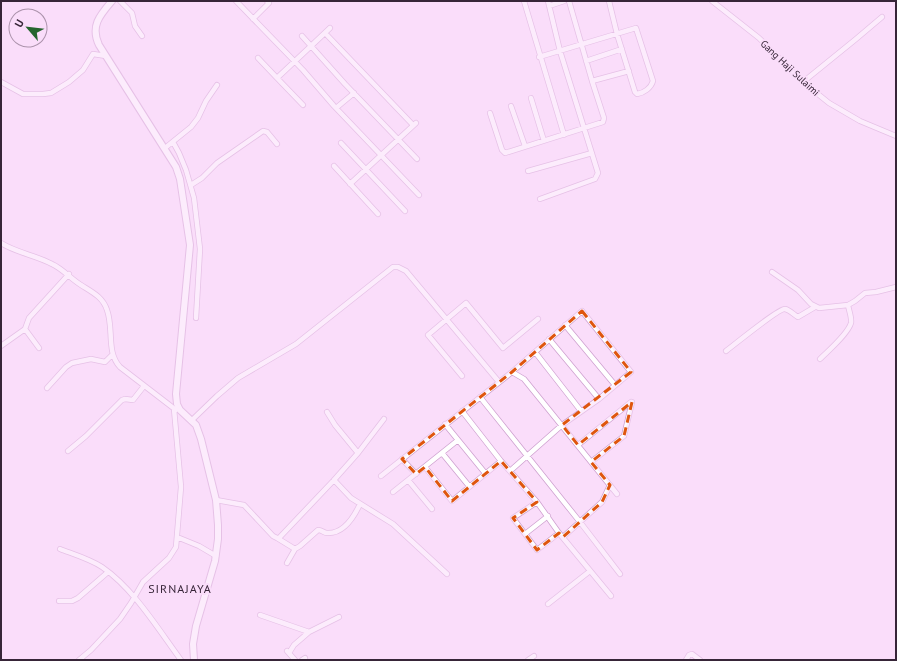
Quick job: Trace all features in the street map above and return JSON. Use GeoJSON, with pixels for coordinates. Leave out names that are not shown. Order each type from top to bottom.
{"type":"FeatureCollection","features":[{"type":"Feature","properties":{"kind":"street"},"geometry":{"type":"LineString","coordinates":[[112,1],[101,14],[96,26],[96,41],[169,145],[191,185],[190,245],[196,318]]}},
{"type":"Feature","properties":{"kind":"street"},"geometry":{"type":"LineString","coordinates":[[120,1],[132,13],[135,26],[142,36]]}},
{"type":"Feature","properties":{"kind":"street"},"geometry":{"type":"LineString","coordinates":[[236,1],[419,195]]}},
{"type":"Feature","properties":{"kind":"street"},"geometry":{"type":"LineString","coordinates":[[253,19],[269,3],[267,1]]}},
{"type":"Feature","properties":{"kind":"street"},"geometry":{"type":"LineString","coordinates":[[524,1],[564,135]]}},
{"type":"Feature","properties":{"kind":"street"},"geometry":{"type":"LineString","coordinates":[[540,199],[595,179],[598,175],[598,170],[560,51],[549,3],[564,1]]}},
{"type":"Feature","properties":{"kind":"street"},"geometry":{"type":"LineString","coordinates":[[490,113],[503,152],[602,123],[604,120],[569,1]]}},
{"type":"Feature","properties":{"kind":"street"},"geometry":{"type":"LineString","coordinates":[[540,57],[582,44],[617,34],[637,28],[653,83],[642,93],[635,93],[617,34],[609,1]]}},
{"type":"Feature","properties":{"kind":"street","name":"Gang Haji Sulaimi"},"geometry":{"type":"LineString","coordinates":[[712,1],[758,38],[802,82],[829,103],[860,121],[896,136]]}},
{"type":"Feature","properties":{"kind":"street"},"geometry":{"type":"LineString","coordinates":[[802,82],[856,40],[882,17]]}},
{"type":"Feature","properties":{"kind":"street"},"geometry":{"type":"LineString","coordinates":[[277,78],[330,28]]}},
{"type":"Feature","properties":{"kind":"street"},"geometry":{"type":"LineString","coordinates":[[325,33],[414,124],[350,184]]}},
{"type":"Feature","properties":{"kind":"street"},"geometry":{"type":"LineString","coordinates":[[302,36],[417,159]]}},
{"type":"Feature","properties":{"kind":"street"},"geometry":{"type":"LineString","coordinates":[[586,60],[622,49]]}},
{"type":"Feature","properties":{"kind":"street"},"geometry":{"type":"LineString","coordinates":[[1,82],[23,94],[51,93],[69,82],[83,70],[93,54],[106,56]]}},
{"type":"Feature","properties":{"kind":"street"},"geometry":{"type":"LineString","coordinates":[[258,58],[303,105]]}},
{"type":"Feature","properties":{"kind":"street"},"geometry":{"type":"LineString","coordinates":[[592,81],[629,71]]}},
{"type":"Feature","properties":{"kind":"street"},"geometry":{"type":"LineString","coordinates":[[169,145],[195,123],[206,101],[217,85]]}},
{"type":"Feature","properties":{"kind":"street"},"geometry":{"type":"LineString","coordinates":[[336,108],[354,93]]}},
{"type":"Feature","properties":{"kind":"street"},"geometry":{"type":"LineString","coordinates":[[531,98],[544,141]]}},
{"type":"Feature","properties":{"kind":"street"},"geometry":{"type":"LineString","coordinates":[[511,106],[525,146]]}},
{"type":"Feature","properties":{"kind":"street"},"geometry":{"type":"LineString","coordinates":[[191,185],[202,178],[217,163],[264,131],[267,132],[277,144]]}},
{"type":"Feature","properties":{"kind":"street"},"geometry":{"type":"LineString","coordinates":[[341,143],[405,212]]}},
{"type":"Feature","properties":{"kind":"street"},"geometry":{"type":"LineString","coordinates":[[169,145],[175,155],[200,245],[193,276],[176,388],[177,404],[181,412]]}},
{"type":"Feature","properties":{"kind":"street"},"geometry":{"type":"LineString","coordinates":[[528,171],[592,152]]}},
{"type":"Feature","properties":{"kind":"street"},"geometry":{"type":"LineString","coordinates":[[334,166],[378,214]]}},
{"type":"Feature","properties":{"kind":"street"},"geometry":{"type":"LineString","coordinates":[[1,244],[18,252],[50,263],[69,274],[79,284],[100,298],[106,307],[111,325],[112,355],[120,368],[174,409],[181,412],[196,425],[201,439],[216,500],[219,533],[216,556],[196,626],[193,644],[194,660]]}},
{"type":"Feature","properties":{"kind":"street"},"geometry":{"type":"LineString","coordinates":[[191,421],[238,378],[296,344],[393,267],[398,267],[406,271],[499,382]]}},
{"type":"Feature","properties":{"kind":"street"},"geometry":{"type":"LineString","coordinates":[[772,272],[798,290],[808,302],[815,307],[823,308],[848,305],[865,293],[896,287]]}},
{"type":"Feature","properties":{"kind":"street"},"geometry":{"type":"LineString","coordinates":[[1,346],[25,329],[30,318],[69,274]]}},
{"type":"Feature","properties":{"kind":"street"},"geometry":{"type":"LineString","coordinates":[[462,376],[428,335],[466,303],[503,348],[538,319]]}},
{"type":"Feature","properties":{"kind":"street"},"geometry":{"type":"LineString","coordinates":[[820,359],[850,326],[851,318],[848,305]]}},
{"type":"Feature","properties":{"kind":"street"},"geometry":{"type":"LineString","coordinates":[[726,351],[782,309],[786,309],[798,317],[815,307]]}},
{"type":"Feature","properties":{"kind":"street"},"geometry":{"type":"LineString","coordinates":[[381,476],[512,372],[582,312],[631,372],[599,399],[562,425],[510,471]]}},
{"type":"Feature","properties":{"kind":"street"},"geometry":{"type":"LineString","coordinates":[[565,325],[615,385]]}},
{"type":"Feature","properties":{"kind":"street"},"geometry":{"type":"LineString","coordinates":[[25,329],[40,348]]}},
{"type":"Feature","properties":{"kind":"street"},"geometry":{"type":"LineString","coordinates":[[549,339],[599,399]]}},
{"type":"Feature","properties":{"kind":"street"},"geometry":{"type":"LineString","coordinates":[[534,352],[581,411]]}},
{"type":"Feature","properties":{"kind":"street"},"geometry":{"type":"LineString","coordinates":[[47,388],[68,365],[91,359],[105,362],[112,355]]}},
{"type":"Feature","properties":{"kind":"street"},"geometry":{"type":"LineString","coordinates":[[512,372],[524,379],[617,494]]}},
{"type":"Feature","properties":{"kind":"street"},"geometry":{"type":"LineString","coordinates":[[68,451],[86,436],[122,400],[133,400],[144,386]]}},
{"type":"Feature","properties":{"kind":"street"},"geometry":{"type":"LineString","coordinates":[[480,397],[620,574]]}},
{"type":"Feature","properties":{"kind":"street"},"geometry":{"type":"LineString","coordinates":[[578,445],[632,402],[624,436],[591,462]]}},
{"type":"Feature","properties":{"kind":"street"},"geometry":{"type":"LineString","coordinates":[[80,660],[120,619],[143,582],[165,562],[172,554],[177,544],[181,487],[174,409]]}},
{"type":"Feature","properties":{"kind":"street"},"geometry":{"type":"LineString","coordinates":[[462,411],[611,596]]}},
{"type":"Feature","properties":{"kind":"street"},"geometry":{"type":"LineString","coordinates":[[327,412],[339,430],[358,453]]}},
{"type":"Feature","properties":{"kind":"street"},"geometry":{"type":"LineString","coordinates":[[277,538],[281,537],[334,480],[358,453],[384,419]]}},
{"type":"Feature","properties":{"kind":"street"},"geometry":{"type":"LineString","coordinates":[[445,424],[485,473]]}},
{"type":"Feature","properties":{"kind":"street"},"geometry":{"type":"LineString","coordinates":[[393,492],[458,440]]}},
{"type":"Feature","properties":{"kind":"street"},"geometry":{"type":"LineString","coordinates":[[442,453],[469,486]]}},
{"type":"Feature","properties":{"kind":"street"},"geometry":{"type":"LineString","coordinates":[[402,459],[416,474]]}},
{"type":"Feature","properties":{"kind":"street"},"geometry":{"type":"LineString","coordinates":[[425,467],[452,501],[501,461]]}},
{"type":"Feature","properties":{"kind":"street"},"geometry":{"type":"LineString","coordinates":[[334,480],[345,493],[393,524],[447,574]]}},
{"type":"Feature","properties":{"kind":"street"},"geometry":{"type":"LineString","coordinates":[[408,480],[432,509]]}},
{"type":"Feature","properties":{"kind":"street"},"geometry":{"type":"LineString","coordinates":[[563,537],[602,502],[610,485]]}},
{"type":"Feature","properties":{"kind":"street"},"geometry":{"type":"LineString","coordinates":[[216,500],[244,505],[273,536],[295,549]]}},
{"type":"Feature","properties":{"kind":"street"},"geometry":{"type":"LineString","coordinates":[[536,502],[513,518],[537,550],[559,533]]}},
{"type":"Feature","properties":{"kind":"street"},"geometry":{"type":"LineString","coordinates":[[287,563],[295,549],[318,530],[331,533],[342,528],[353,517],[360,504]]}},
{"type":"Feature","properties":{"kind":"street"},"geometry":{"type":"LineString","coordinates":[[525,534],[548,516]]}},
{"type":"Feature","properties":{"kind":"street"},"geometry":{"type":"LineString","coordinates":[[177,537],[199,546],[216,556]]}},
{"type":"Feature","properties":{"kind":"street"},"geometry":{"type":"LineString","coordinates":[[60,549],[96,563],[108,572],[134,597],[181,660]]}},
{"type":"Feature","properties":{"kind":"street"},"geometry":{"type":"LineString","coordinates":[[548,604],[590,571]]}},
{"type":"Feature","properties":{"kind":"street"},"geometry":{"type":"LineString","coordinates":[[59,601],[72,601],[78,598],[108,572]]}},
{"type":"Feature","properties":{"kind":"street"},"geometry":{"type":"LineString","coordinates":[[260,616],[309,632]]}},
{"type":"Feature","properties":{"kind":"street"},"geometry":{"type":"LineString","coordinates":[[295,660],[288,652],[294,645],[309,632],[339,617]]}},
{"type":"Feature","properties":{"kind":"street"},"geometry":{"type":"LineString","coordinates":[[686,660],[689,655],[692,654],[700,660]]}},
{"type":"Feature","properties":{"kind":"street"},"geometry":{"type":"LineString","coordinates":[[528,660],[534,656]]}},
{"type":"Feature","properties":{"kind":"highlighted area"},"geometry":{"type":"Polygon","coordinates":[[[582,311],[631,372],[562,425],[578,445],[632,402],[624,436],[591,462],[610,485],[602,502],[563,537],[559,533],[537,550],[513,518],[537,502],[501,461],[452,501],[425,467],[416,474],[402,459],[512,372],[582,311]]]}},
{"type":"Feature","properties":{"kind":"district","name":"SIRNAJAYA"},"geometry":{"type":"Point","coordinates":[180,588]}}]}
